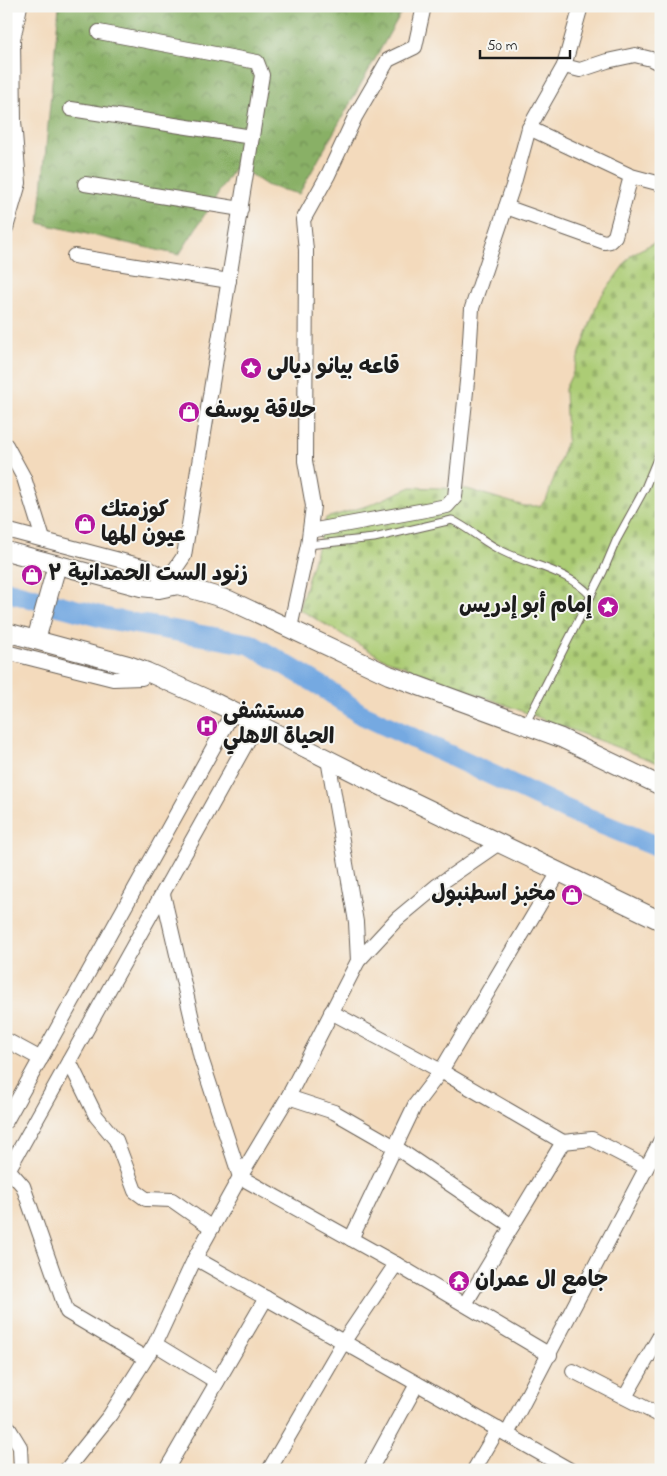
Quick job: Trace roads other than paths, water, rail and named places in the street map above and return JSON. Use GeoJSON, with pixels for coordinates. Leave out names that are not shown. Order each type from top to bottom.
{"type":"FeatureCollection","features":[{"type":"Feature","properties":{"kind":"street"},"geometry":{"type":"LineString","coordinates":[[7,223],[19,183],[12,154],[9,39],[20,6]]}},
{"type":"Feature","properties":{"kind":"street"},"geometry":{"type":"LineString","coordinates":[[290,628],[308,545],[313,506],[305,462],[306,250],[303,220],[328,175],[355,117],[388,60],[416,47],[424,6]]}},
{"type":"Feature","properties":{"kind":"street"},"geometry":{"type":"LineString","coordinates":[[310,530],[447,506],[455,497],[468,372],[472,308],[506,207],[529,128],[564,66],[581,6]]}},
{"type":"Feature","properties":{"kind":"street"},"geometry":{"type":"LineString","coordinates":[[6,551],[141,587],[159,589],[174,582],[184,556],[262,75],[257,62],[99,32]]}},
{"type":"Feature","properties":{"kind":"street"},"geometry":{"type":"LineString","coordinates":[[564,66],[580,70],[607,61],[635,55],[661,64]]}},
{"type":"Feature","properties":{"kind":"street"},"geometry":{"type":"LineString","coordinates":[[71,109],[252,137]]}},
{"type":"Feature","properties":{"kind":"street"},"geometry":{"type":"LineString","coordinates":[[529,128],[631,176],[661,184]]}},
{"type":"Feature","properties":{"kind":"street"},"geometry":{"type":"LineString","coordinates":[[506,207],[604,242],[610,241],[616,236],[631,176]]}},
{"type":"Feature","properties":{"kind":"street"},"geometry":{"type":"LineString","coordinates":[[85,184],[241,209]]}},
{"type":"Feature","properties":{"kind":"street"},"geometry":{"type":"LineString","coordinates":[[74,256],[229,281]]}},
{"type":"Feature","properties":{"kind":"street"},"geometry":{"type":"LineString","coordinates":[[6,445],[24,478],[43,539]]}},
{"type":"Feature","properties":{"kind":"street"},"geometry":{"type":"LineString","coordinates":[[6,530],[146,566],[174,582],[229,600],[389,675],[560,738],[661,786]]}},
{"type":"Feature","properties":{"kind":"street"},"geometry":{"type":"LineString","coordinates":[[36,640],[57,565]]}},
{"type":"Feature","properties":{"kind":"street"},"geometry":{"type":"LineString","coordinates":[[6,632],[148,672],[661,921]]}},
{"type":"Feature","properties":{"kind":"street"},"geometry":{"type":"LineString","coordinates":[[6,652],[113,679],[142,678],[148,672]]}},
{"type":"Feature","properties":{"kind":"street"},"geometry":{"type":"LineString","coordinates":[[6,1120],[233,712]]}},
{"type":"Feature","properties":{"kind":"street"},"geometry":{"type":"LineString","coordinates":[[146,1358],[67,1312],[23,1186],[7,1172],[257,724]]}},
{"type":"Feature","properties":{"kind":"street"},"geometry":{"type":"LineString","coordinates":[[328,759],[356,922],[358,961]]}},
{"type":"Feature","properties":{"kind":"street"},"geometry":{"type":"LineString","coordinates":[[66,1470],[110,1415],[155,1344],[195,1258],[240,1177],[288,1097],[358,961],[397,919],[438,885],[499,843]]}},
{"type":"Feature","properties":{"kind":"street"},"geometry":{"type":"LineString","coordinates":[[351,1239],[415,1104],[441,1071],[559,872]]}},
{"type":"Feature","properties":{"kind":"street"},"geometry":{"type":"LineString","coordinates":[[163,894],[201,1058],[240,1177],[396,1264],[550,1355]]}},
{"type":"Feature","properties":{"kind":"street"},"geometry":{"type":"LineString","coordinates":[[332,1012],[441,1071],[563,1142],[592,1139],[646,1167]]}},
{"type":"Feature","properties":{"kind":"street"},"geometry":{"type":"LineString","coordinates":[[6,1040],[41,1059]]}},
{"type":"Feature","properties":{"kind":"street"},"geometry":{"type":"LineString","coordinates":[[69,1061],[96,1116],[116,1140],[135,1192],[146,1199],[172,1200],[212,1228]]}},
{"type":"Feature","properties":{"kind":"street"},"geometry":{"type":"LineString","coordinates":[[288,1097],[334,1112],[395,1146],[512,1226]]}},
{"type":"Feature","properties":{"kind":"street"},"geometry":{"type":"LineString","coordinates":[[474,1470],[503,1432],[550,1355],[661,1140]]}},
{"type":"Feature","properties":{"kind":"street"},"geometry":{"type":"LineString","coordinates":[[465,1304],[563,1142]]}},
{"type":"Feature","properties":{"kind":"street"},"geometry":{"type":"LineString","coordinates":[[195,1258],[570,1470]]}},
{"type":"Feature","properties":{"kind":"street"},"geometry":{"type":"LineString","coordinates":[[269,1470],[344,1341],[396,1264]]}},
{"type":"Feature","properties":{"kind":"street"},"geometry":{"type":"LineString","coordinates":[[166,1470],[266,1298]]}},
{"type":"Feature","properties":{"kind":"street"},"geometry":{"type":"LineString","coordinates":[[625,1397],[661,1334]]}},
{"type":"Feature","properties":{"kind":"street"},"geometry":{"type":"LineString","coordinates":[[155,1344],[217,1382]]}},
{"type":"Feature","properties":{"kind":"street"},"geometry":{"type":"LineString","coordinates":[[573,1371],[661,1416]]}},
{"type":"Feature","properties":{"kind":"street"},"geometry":{"type":"LineString","coordinates":[[370,1470],[418,1384]]}},
{"type":"Feature","properties":{"kind":"street"},"geometry":{"type":"LineString","coordinates":[[6,1424],[20,1447],[21,1470]]}},
{"type":"Feature","properties":{"kind":"lane"},"geometry":{"type":"LineString","coordinates":[[525,725],[591,596],[616,541],[645,488],[661,449]]}},
{"type":"Feature","properties":{"kind":"lane"},"geometry":{"type":"LineString","coordinates":[[308,545],[374,538],[452,520],[501,551],[543,566],[580,584],[591,596]]}},
{"type":"Feature","properties":{"kind":"waterway"},"geometry":{"type":"LineString","coordinates":[[6,591],[109,619],[250,644],[323,687],[359,713],[567,810],[661,848]]}},
{"type":"Feature","properties":{"kind":"place","name":"قاعه بيانو ديالى"},"geometry":{"type":"Point","coordinates":[251,368]}},
{"type":"Feature","properties":{"kind":"place","name":"حلاقة يوسف"},"geometry":{"type":"Point","coordinates":[189,412]}},
{"type":"Feature","properties":{"kind":"place","name":"كوزمتك عيون المها"},"geometry":{"type":"Point","coordinates":[85,524]}},
{"type":"Feature","properties":{"kind":"place","name":"زنود الست الحمدانية ٣"},"geometry":{"type":"Point","coordinates":[32,575]}},
{"type":"Feature","properties":{"kind":"place","name":"إمام أبو إدريس"},"geometry":{"type":"Point","coordinates":[608,607]}},
{"type":"Feature","properties":{"kind":"place","name":"مستشفى الحياة الاهلي"},"geometry":{"type":"Point","coordinates":[207,726]}},
{"type":"Feature","properties":{"kind":"place","name":"مخبز اسطنبول"},"geometry":{"type":"Point","coordinates":[572,895]}},
{"type":"Feature","properties":{"kind":"place","name":"جامع ال عمران"},"geometry":{"type":"Point","coordinates":[459,1281]}}]}
